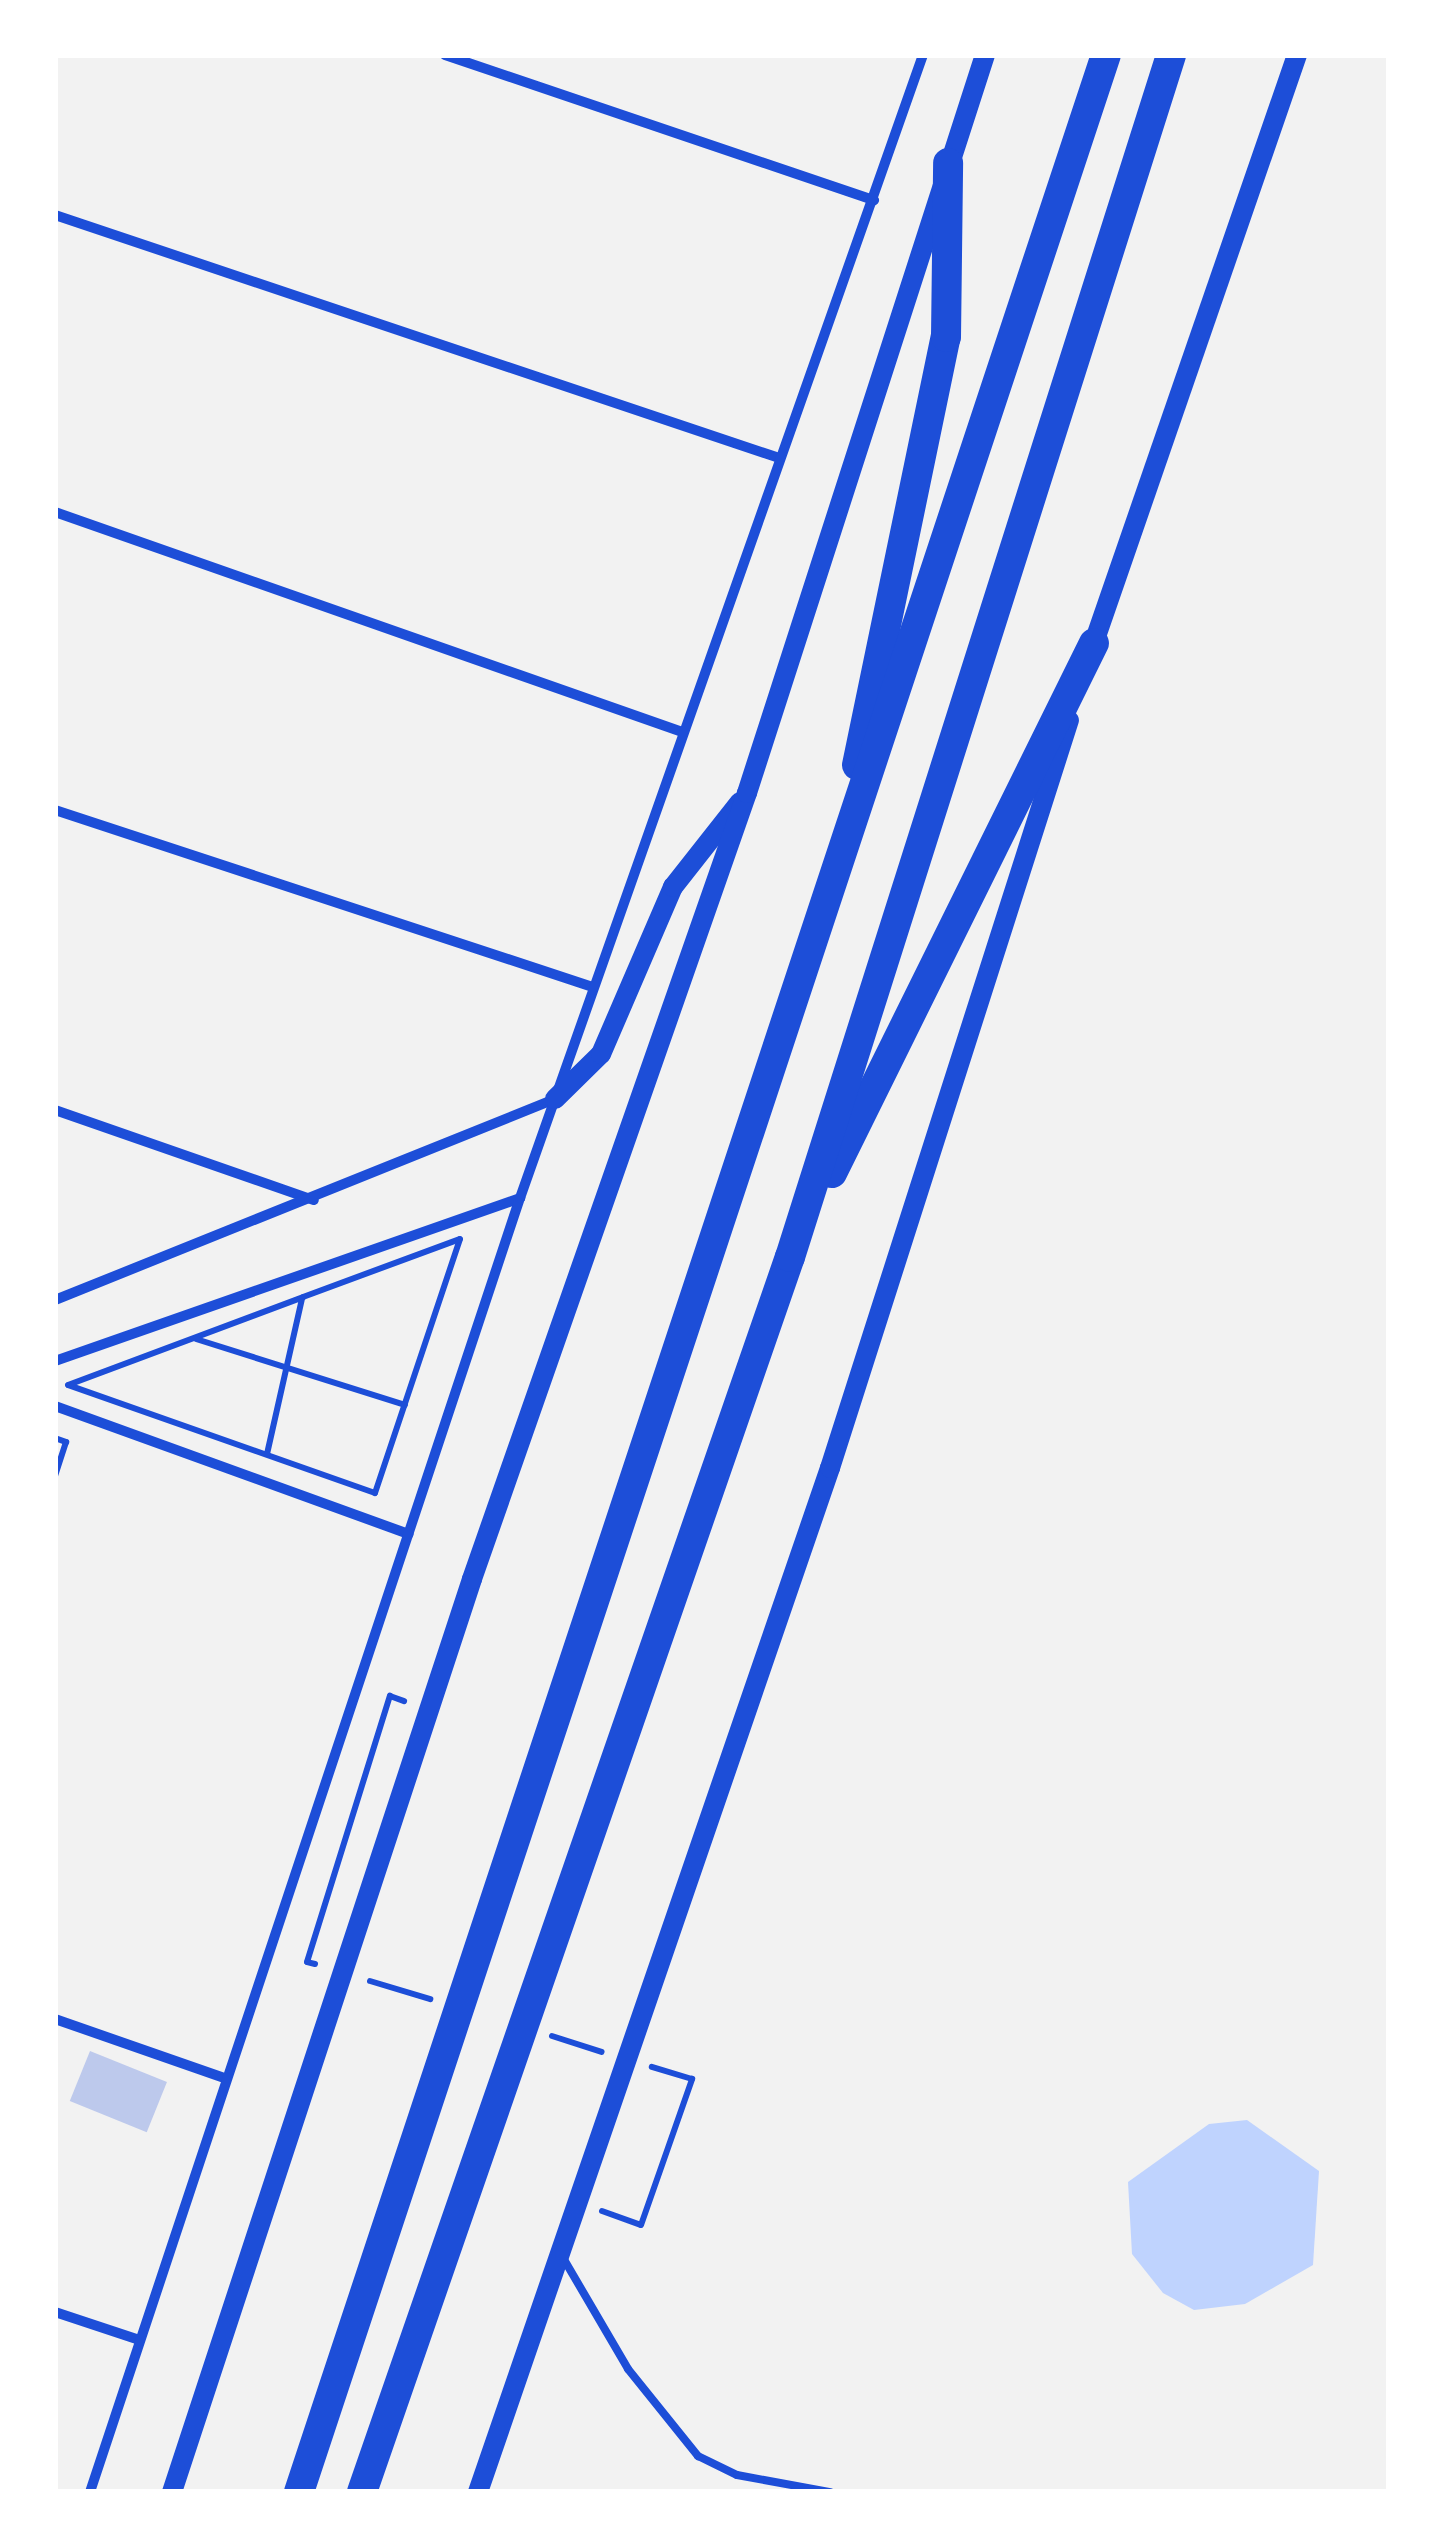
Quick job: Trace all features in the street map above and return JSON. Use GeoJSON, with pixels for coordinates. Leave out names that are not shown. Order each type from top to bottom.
{"type":"FeatureCollection","features":[{"type":"Feature","properties":{"kind":"highway"},"geometry":{"type":"LineString","coordinates":[[299,2492],[824,922],[1106,55]]}},
{"type":"Feature","properties":{"kind":"highway"},"geometry":{"type":"LineString","coordinates":[[362,2492],[790,1256],[1094,284],[1171,55]]}},
{"type":"Feature","properties":{"kind":"highway"},"geometry":{"type":"LineString","coordinates":[[824,922],[946,338],[948,163]]}},
{"type":"Feature","properties":{"kind":"highway"},"geometry":{"type":"LineString","coordinates":[[790,1256],[1094,642]]}},
{"type":"Feature","properties":{"kind":"main road"},"geometry":{"type":"LineString","coordinates":[[172,2492],[429,1711],[748,794],[985,55]]}},
{"type":"Feature","properties":{"kind":"main road"},"geometry":{"type":"LineString","coordinates":[[478,2492],[830,1468],[1094,642],[1297,55]]}},
{"type":"Feature","properties":{"kind":"main road"},"geometry":{"type":"LineString","coordinates":[[555,1099],[601,1054],[673,887],[748,794]]}},
{"type":"Feature","properties":{"kind":"street"},"geometry":{"type":"LineString","coordinates":[[446,55],[874,200]]}},
{"type":"Feature","properties":{"kind":"street"},"geometry":{"type":"LineString","coordinates":[[90,2492],[222,2077],[520,1198],[923,55]]}},
{"type":"Feature","properties":{"kind":"street"},"geometry":{"type":"LineString","coordinates":[[55,215],[779,458]]}},
{"type":"Feature","properties":{"kind":"street"},"geometry":{"type":"LineString","coordinates":[[55,512],[682,732]]}},
{"type":"Feature","properties":{"kind":"street"},"geometry":{"type":"LineString","coordinates":[[55,810],[593,987]]}},
{"type":"Feature","properties":{"kind":"street"},"geometry":{"type":"LineString","coordinates":[[55,1300],[314,1200],[555,1099]]}},
{"type":"Feature","properties":{"kind":"street"},"geometry":{"type":"LineString","coordinates":[[55,1110],[314,1200]]}},
{"type":"Feature","properties":{"kind":"street"},"geometry":{"type":"LineString","coordinates":[[55,1361],[520,1198]]}},
{"type":"Feature","properties":{"kind":"street"},"geometry":{"type":"LineString","coordinates":[[55,1406],[408,1534]]}},
{"type":"Feature","properties":{"kind":"street"},"geometry":{"type":"LineString","coordinates":[[55,2019],[222,2077]]}},
{"type":"Feature","properties":{"kind":"street"},"geometry":{"type":"LineString","coordinates":[[55,2312],[139,2340]]}},
{"type":"Feature","properties":{"kind":"lane"},"geometry":{"type":"LineString","coordinates":[[560,2253],[628,2369],[698,2456],[738,2475],[830,2492]]}},
{"type":"Feature","properties":{"kind":"path"},"geometry":{"type":"LineString","coordinates":[[460,1239],[375,1492],[68,1385],[194,1338],[302,1298],[460,1239]]}},
{"type":"Feature","properties":{"kind":"path"},"geometry":{"type":"LineString","coordinates":[[266,1454],[302,1298]]}},
{"type":"Feature","properties":{"kind":"path"},"geometry":{"type":"LineString","coordinates":[[194,1338],[405,1405]]}},
{"type":"Feature","properties":{"kind":"path"},"geometry":{"type":"LineString","coordinates":[[55,1438],[66,1442],[55,1476]]}},
{"type":"Feature","properties":{"kind":"path"},"geometry":{"type":"LineString","coordinates":[[307,1962],[390,1696],[429,1711]]}},
{"type":"Feature","properties":{"kind":"path"},"geometry":{"type":"LineString","coordinates":[[578,2202],[641,2225],[692,2079]]}},
{"type":"Feature","properties":{"kind":"water"},"geometry":{"type":"Polygon","coordinates":[[[1247,2120],[1319,2171],[1313,2265],[1245,2304],[1194,2310],[1163,2293],[1132,2254],[1128,2182],[1209,2124],[1247,2120]]]}},
{"type":"Feature","properties":{"kind":"building"},"geometry":{"type":"Polygon","coordinates":[[[90,2051],[167,2082],[147,2132],[70,2101],[90,2051]]]}}]}
